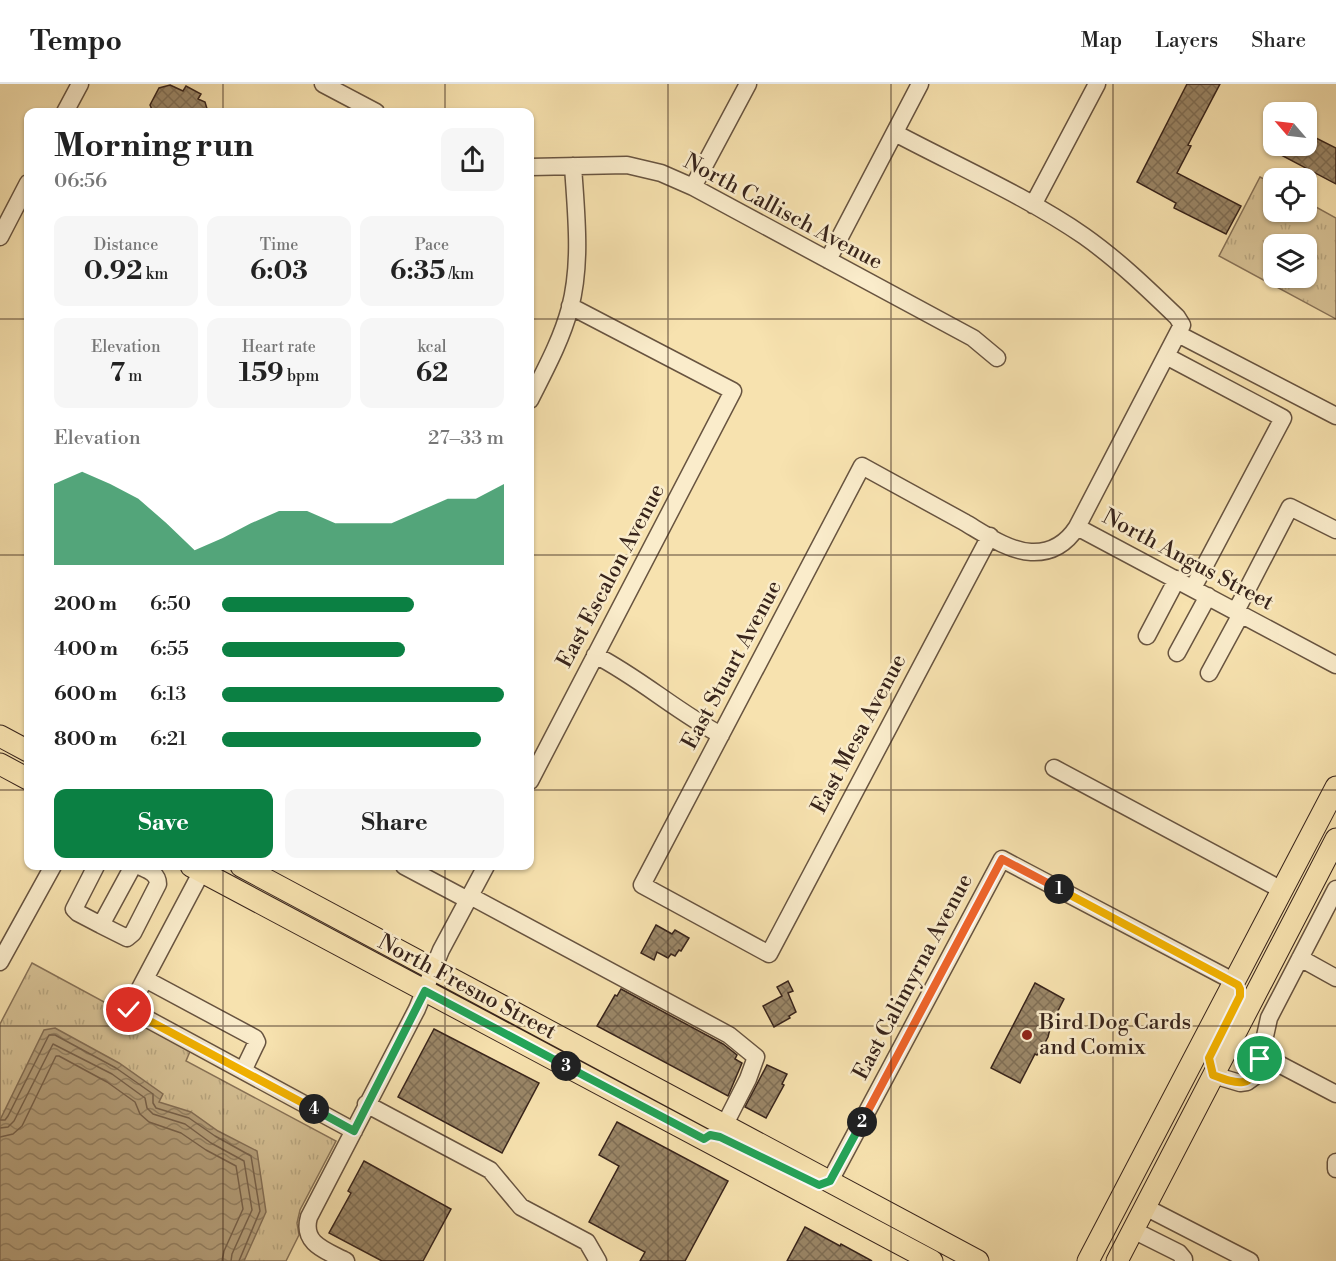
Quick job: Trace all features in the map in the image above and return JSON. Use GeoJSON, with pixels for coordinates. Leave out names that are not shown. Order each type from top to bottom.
{"type":"FeatureCollection","features":[{"type":"Feature","properties":{"kind":"main road"},"geometry":{"type":"LineString","coordinates":[[0,736],[24,749]]}},
{"type":"Feature","properties":{"kind":"main road"},"geometry":{"type":"LineString","coordinates":[[0,755],[16,757],[24,762]]}},
{"type":"Feature","properties":{"kind":"main road"},"geometry":{"type":"LineString","coordinates":[[0,764],[24,777]]}},
{"type":"Feature","properties":{"kind":"main road"},"geometry":{"type":"LineString","coordinates":[[1088,1261],[1336,787]]}},
{"type":"Feature","properties":{"kind":"main road"},"geometry":{"type":"LineString","coordinates":[[1117,1261],[1336,840]]}},
{"type":"Feature","properties":{"kind":"main road","name":"North Fresno Street"},"geometry":{"type":"LineString","coordinates":[[200,870],[932,1261]]}},
{"type":"Feature","properties":{"kind":"main road","name":"North Fresno Street"},"geometry":{"type":"LineString","coordinates":[[248,870],[978,1261]]}},
{"type":"Feature","properties":{"kind":"main road"},"geometry":{"type":"LineString","coordinates":[[1213,1075],[1209,1058],[1240,996],[1240,989],[1234,982]]}},
{"type":"Feature","properties":{"kind":"main road"},"geometry":{"type":"LineString","coordinates":[[704,1139],[710,1135],[720,1137],[819,1185],[830,1181]]}},
{"type":"Feature","properties":{"kind":"street"},"geometry":{"type":"LineString","coordinates":[[67,108],[80,84]]}},
{"type":"Feature","properties":{"kind":"street"},"geometry":{"type":"LineString","coordinates":[[323,84],[368,108]]}},
{"type":"Feature","properties":{"kind":"street"},"geometry":{"type":"LineString","coordinates":[[693,187],[748,84]]}},
{"type":"Feature","properties":{"kind":"street"},"geometry":{"type":"LineString","coordinates":[[828,260],[920,84]]}},
{"type":"Feature","properties":{"kind":"street"},"geometry":{"type":"LineString","coordinates":[[1034,205],[1097,84]]}},
{"type":"Feature","properties":{"kind":"street"},"geometry":{"type":"LineString","coordinates":[[895,133],[1034,205],[1084,236],[1123,266],[1177,317],[1180,329],[1077,527]]}},
{"type":"Feature","properties":{"kind":"street","name":"North Callisch Avenue"},"geometry":{"type":"LineString","coordinates":[[534,167],[627,165],[661,173],[693,187],[973,338],[997,358]]}},
{"type":"Feature","properties":{"kind":"street"},"geometry":{"type":"LineString","coordinates":[[534,392],[554,354],[570,306],[576,266],[577,235],[573,166]]}},
{"type":"Feature","properties":{"kind":"street"},"geometry":{"type":"LineString","coordinates":[[0,237],[24,191]]}},
{"type":"Feature","properties":{"kind":"street","name":"East Escalon Avenue"},"geometry":{"type":"LineString","coordinates":[[534,773],[733,391],[570,306]]}},
{"type":"Feature","properties":{"kind":"street"},"geometry":{"type":"LineString","coordinates":[[1180,329],[1336,416]]}},
{"type":"Feature","properties":{"kind":"street"},"geometry":{"type":"LineString","coordinates":[[1166,356],[1283,418],[1201,592],[1177,653]]}},
{"type":"Feature","properties":{"kind":"street","name":"North Angus Street"},"geometry":{"type":"LineString","coordinates":[[862,466],[1022,551],[1033,552],[1056,548],[1066,542],[1077,527],[1336,665]]}},
{"type":"Feature","properties":{"kind":"street","name":"East Stuart Avenue"},"geometry":{"type":"LineString","coordinates":[[642,885],[862,466]]}},
{"type":"Feature","properties":{"kind":"street"},"geometry":{"type":"LineString","coordinates":[[1209,673],[1290,507],[1336,530]]}},
{"type":"Feature","properties":{"kind":"street","name":"East Mesa Avenue"},"geometry":{"type":"LineString","coordinates":[[642,885],[769,954],[990,536]]}},
{"type":"Feature","properties":{"kind":"street"},"geometry":{"type":"LineString","coordinates":[[1147,636],[1177,579]]}},
{"type":"Feature","properties":{"kind":"street"},"geometry":{"type":"LineString","coordinates":[[595,655],[639,680],[680,711],[721,735]]}},
{"type":"Feature","properties":{"kind":"street"},"geometry":{"type":"LineString","coordinates":[[1054,768],[1282,890]]}},
{"type":"Feature","properties":{"kind":"street","name":"East Calimyrna Avenue"},"geometry":{"type":"LineString","coordinates":[[830,1181],[1002,859],[1234,982]]}},
{"type":"Feature","properties":{"kind":"street"},"geometry":{"type":"LineString","coordinates":[[0,962],[51,870]]}},
{"type":"Feature","properties":{"kind":"street"},"geometry":{"type":"LineString","coordinates":[[94,870],[74,909],[78,914],[124,937],[130,936],[158,884],[156,877],[145,870]]}},
{"type":"Feature","properties":{"kind":"street"},"geometry":{"type":"LineString","coordinates":[[101,925],[131,870]]}},
{"type":"Feature","properties":{"kind":"street"},"geometry":{"type":"LineString","coordinates":[[195,870],[129,1010],[354,1131]]}},
{"type":"Feature","properties":{"kind":"street"},"geometry":{"type":"LineString","coordinates":[[412,870],[729,1035],[756,1057],[748,1079],[725,1124]]}},
{"type":"Feature","properties":{"kind":"street"},"geometry":{"type":"LineString","coordinates":[[346,1261],[318,1246],[308,1234],[306,1226],[309,1217],[425,991],[484,870]]}},
{"type":"Feature","properties":{"kind":"street"},"geometry":{"type":"LineString","coordinates":[[1213,1075],[1232,1082],[1247,1082],[1254,1077],[1269,1018],[1336,889]]}},
{"type":"Feature","properties":{"kind":"street"},"geometry":{"type":"LineString","coordinates":[[1300,958],[1336,978]]}},
{"type":"Feature","properties":{"kind":"street"},"geometry":{"type":"LineString","coordinates":[[145,979],[255,1038],[257,1041],[243,1071]]}},
{"type":"Feature","properties":{"kind":"street"},"geometry":{"type":"LineString","coordinates":[[1260,1059],[1275,1062],[1336,1094]]}},
{"type":"Feature","properties":{"kind":"street"},"geometry":{"type":"LineString","coordinates":[[366,1104],[490,1170],[521,1207],[588,1242],[598,1261]]}},
{"type":"Feature","properties":{"kind":"street"},"geometry":{"type":"LineString","coordinates":[[1336,1162],[1336,1169]]}},
{"type":"Feature","properties":{"kind":"street"},"geometry":{"type":"LineString","coordinates":[[1145,1207],[1250,1261]]}},
{"type":"Feature","properties":{"kind":"street"},"geometry":{"type":"LineString","coordinates":[[1133,1230],[1179,1253],[1184,1261]]}},
{"type":"Feature","properties":{"kind":"green space"},"geometry":{"type":"Polygon","coordinates":[[[1260,177],[1263,179],[1263,222],[1317,222],[1317,208],[1336,218],[1336,319],[1278,288],[1317,288],[1317,234],[1263,234],[1263,280],[1219,256],[1260,177]]]}},
{"type":"Feature","properties":{"kind":"green space"},"geometry":{"type":"Polygon","coordinates":[[[32,963],[191,1049],[186,1061],[336,1141],[300,1210],[297,1223],[299,1235],[286,1261],[0,1261],[0,1024],[32,963]]]}},
{"type":"Feature","properties":{"kind":"water"},"geometry":{"type":"Polygon","coordinates":[[[55,1028],[119,1063],[163,1094],[159,1102],[191,1112],[218,1131],[257,1151],[266,1212],[244,1261],[0,1261],[0,1120],[44,1030],[55,1028]]]}},
{"type":"Feature","properties":{"kind":"building"},"geometry":{"type":"Polygon","coordinates":[[[1187,84],[1220,84],[1188,145],[1191,146],[1177,173],[1241,206],[1226,234],[1174,208],[1176,203],[1137,182],[1187,84]]]}},
{"type":"Feature","properties":{"kind":"building"},"geometry":{"type":"Polygon","coordinates":[[[170,85],[183,91],[186,86],[201,94],[198,99],[205,102],[207,108],[151,108],[150,105],[159,88],[170,85]]]}},
{"type":"Feature","properties":{"kind":"building"},"geometry":{"type":"Polygon","coordinates":[[[1317,138],[1336,148],[1336,184],[1317,174],[1317,168],[1306,168],[1283,156],[1317,156],[1317,138]]]}},
{"type":"Feature","properties":{"kind":"building"},"geometry":{"type":"Polygon","coordinates":[[[656,925],[672,934],[675,930],[689,938],[675,956],[671,954],[668,958],[657,952],[654,960],[641,953],[656,925]]]}},
{"type":"Feature","properties":{"kind":"building"},"geometry":{"type":"Polygon","coordinates":[[[788,981],[793,991],[788,993],[796,1012],[774,1027],[763,1006],[782,996],[777,987],[788,981]]]}},
{"type":"Feature","properties":{"kind":"building"},"geometry":{"type":"Polygon","coordinates":[[[1035,983],[1064,999],[1049,1028],[1048,1037],[1037,1055],[1035,1054],[1020,1083],[991,1068],[1035,983]]]}},
{"type":"Feature","properties":{"kind":"building"},"geometry":{"type":"Polygon","coordinates":[[[621,989],[723,1044],[737,1055],[735,1059],[742,1063],[728,1096],[597,1026],[621,989]]]}},
{"type":"Feature","properties":{"kind":"building"},"geometry":{"type":"Polygon","coordinates":[[[434,1029],[539,1083],[502,1153],[398,1097],[434,1029]]]}},
{"type":"Feature","properties":{"kind":"building"},"geometry":{"type":"Polygon","coordinates":[[[767,1065],[787,1074],[782,1084],[784,1085],[766,1118],[745,1107],[767,1065]]]}},
{"type":"Feature","properties":{"kind":"building"},"geometry":{"type":"Polygon","coordinates":[[[617,1122],[728,1181],[685,1261],[640,1261],[645,1252],[589,1222],[619,1166],[599,1155],[617,1122]]]}},
{"type":"Feature","properties":{"kind":"building"},"geometry":{"type":"Polygon","coordinates":[[[364,1161],[451,1209],[423,1261],[382,1261],[329,1233],[351,1193],[348,1191],[364,1161]]]}},
{"type":"Feature","properties":{"kind":"building"},"geometry":{"type":"Polygon","coordinates":[[[805,1227],[840,1246],[841,1244],[872,1261],[787,1261],[805,1227]]]}},
{"type":"Feature","properties":{"kind":"place","name":"Bird Dog Cards and Comix"},"geometry":{"type":"Point","coordinates":[1027,1035]}},
{"type":"Feature","properties":{"kind":"route"},"geometry":{"type":"LineString","coordinates":[[129,1010],[354,1131],[425,991],[704,1139],[715,1135],[810,1182],[821,1185],[830,1181],[1002,859],[1238,985],[1240,996],[1209,1058],[1213,1075],[1232,1082],[1247,1082],[1254,1077],[1260,1059]]}}]}
